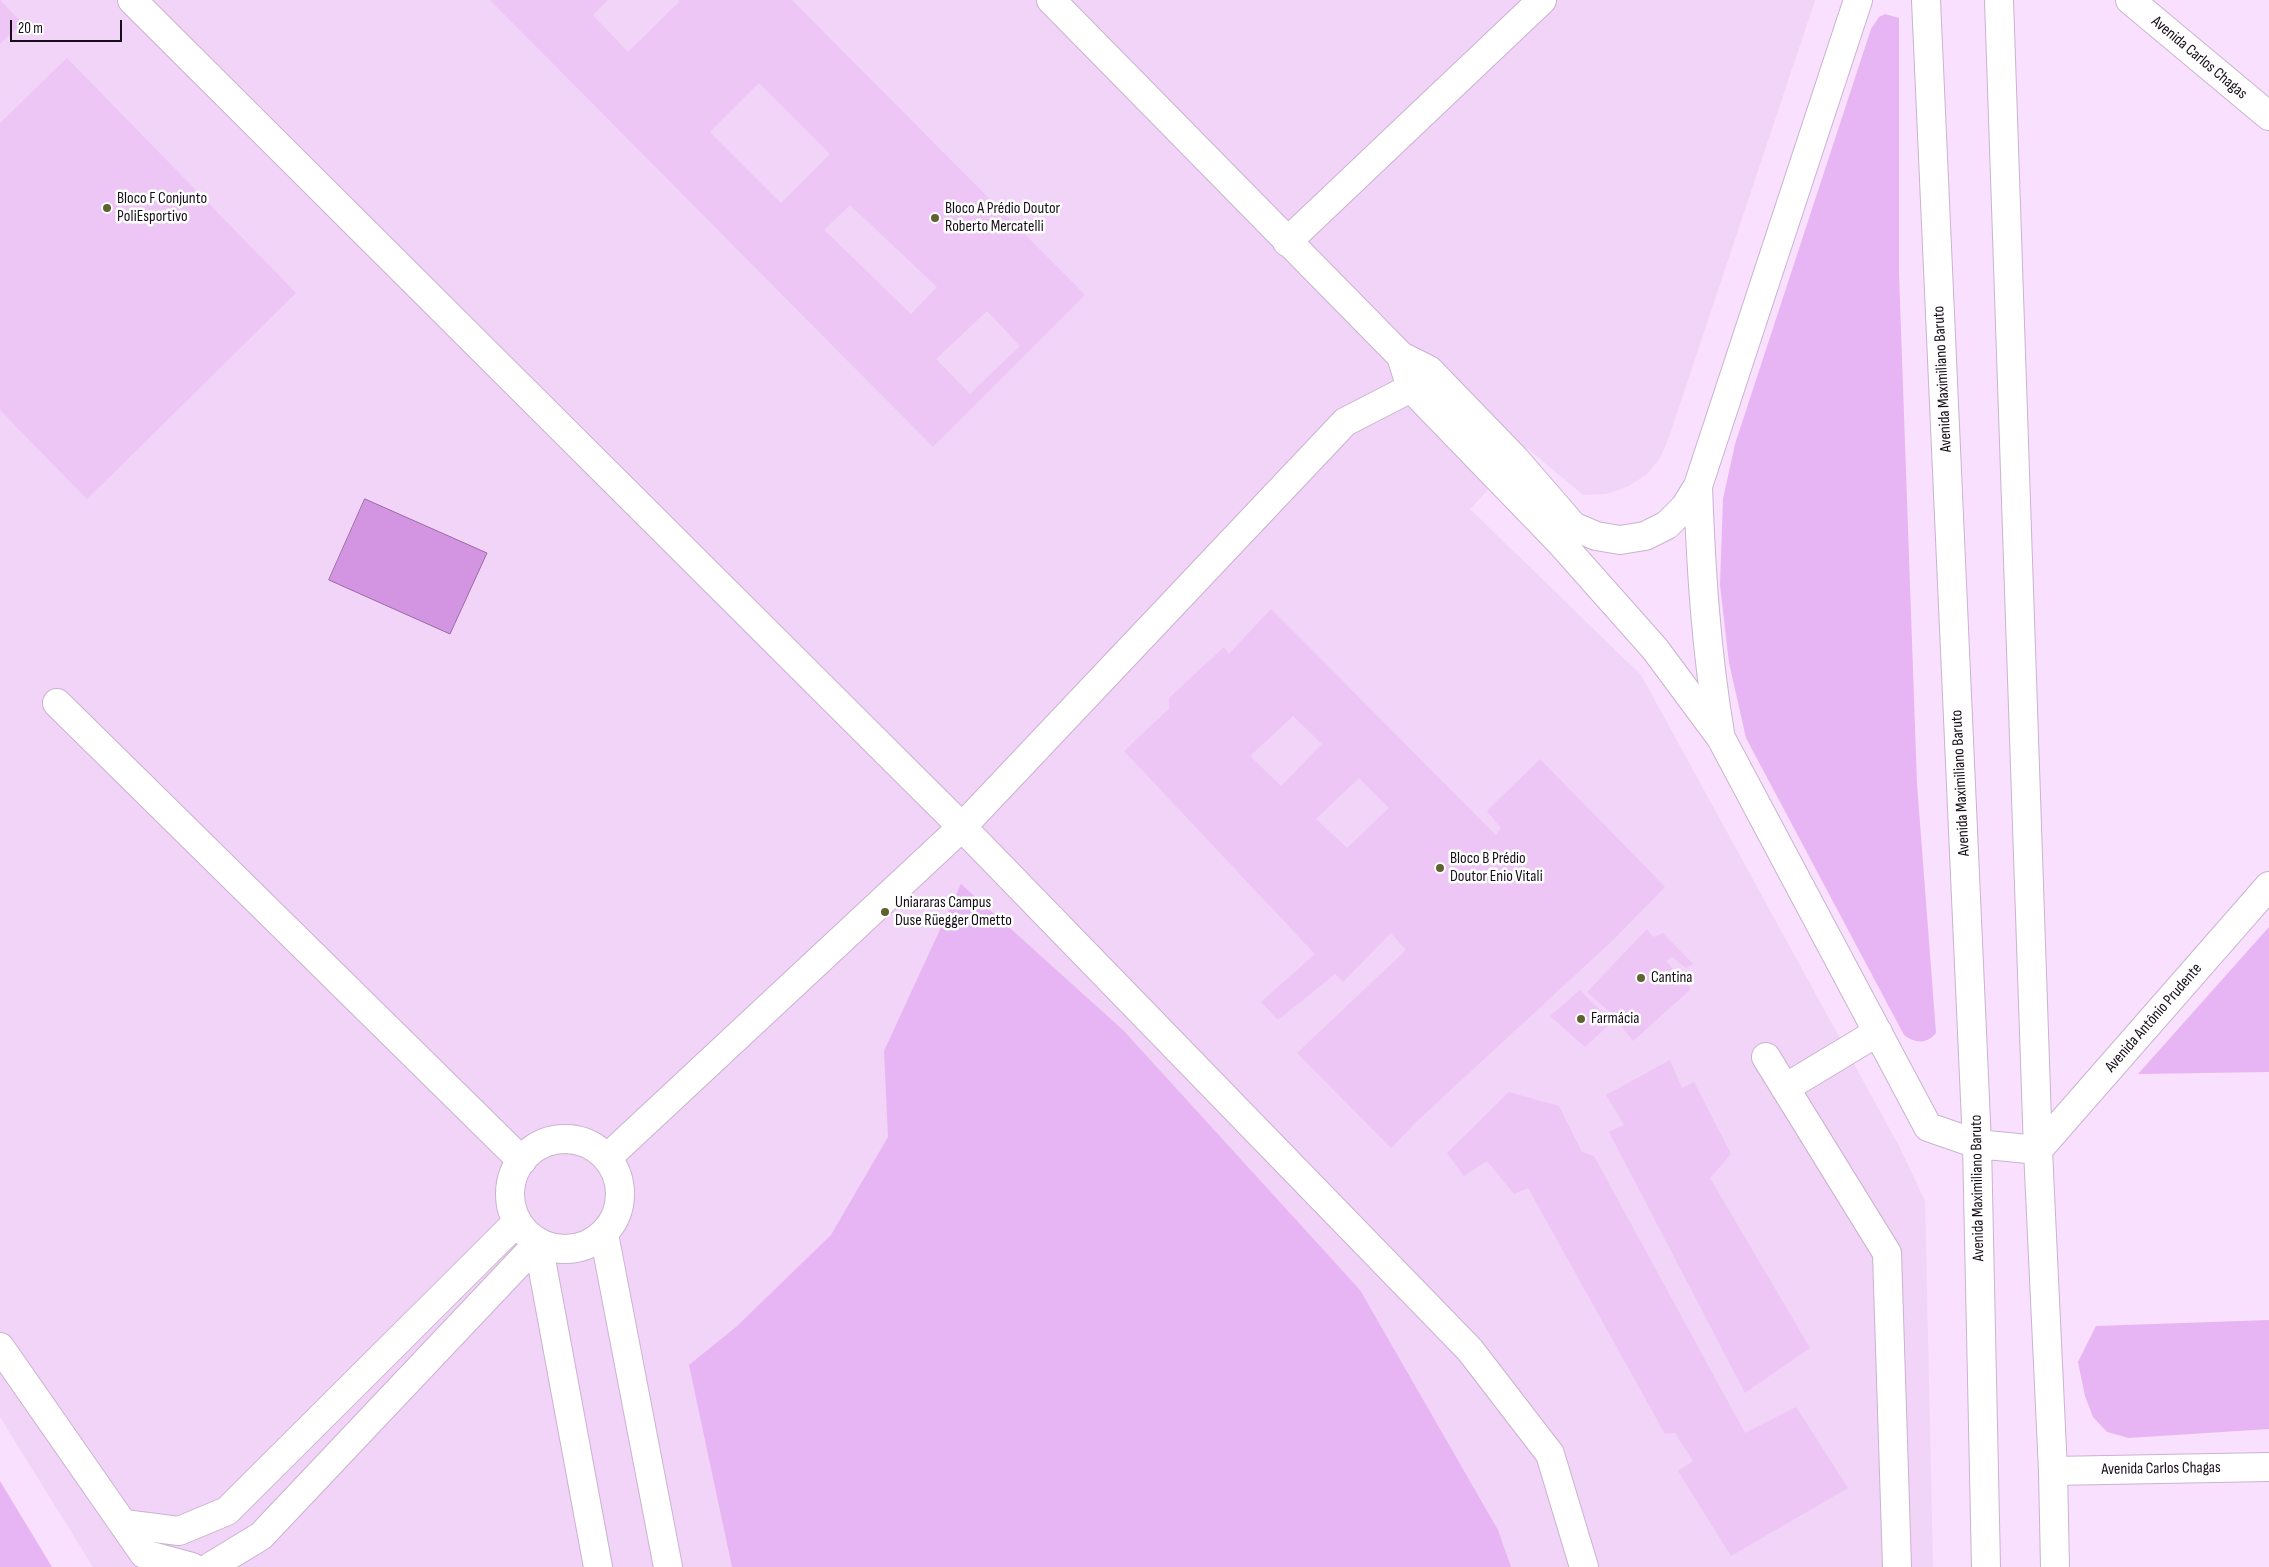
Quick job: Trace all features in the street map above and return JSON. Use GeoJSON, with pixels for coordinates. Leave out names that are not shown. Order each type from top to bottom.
{"type":"FeatureCollection","features":[{"type":"Feature","properties":{"kind":"street"},"geometry":{"type":"LineString","coordinates":[[132,0],[962,827],[1470,1350],[1550,1454],[1584,1567]]}},
{"type":"Feature","properties":{"kind":"street"},"geometry":{"type":"LineString","coordinates":[[1051,0],[1401,356],[1560,542],[1643,635],[1721,738],[1928,1127],[1977,1144],[2038,1150]]}},
{"type":"Feature","properties":{"kind":"street"},"geometry":{"type":"LineString","coordinates":[[1287,242],[1542,0]]}},
{"type":"Feature","properties":{"kind":"street"},"geometry":{"type":"LineString","coordinates":[[1420,379],[1516,460],[1573,526],[1596,536],[1620,540],[1645,536],[1667,524],[1686,507],[1698,486],[1858,0]]}},
{"type":"Feature","properties":{"kind":"street","name":"Avenida Maximiliano Baruto"},"geometry":{"type":"LineString","coordinates":[[1926,0],[1977,1144],[1986,1567]]}},
{"type":"Feature","properties":{"kind":"street"},"geometry":{"type":"LineString","coordinates":[[1999,0],[2038,1150],[2053,1471],[2055,1567]]}},
{"type":"Feature","properties":{"kind":"street","name":"Avenida Carlos Chagas"},"geometry":{"type":"LineString","coordinates":[[2130,0],[2269,116]]}},
{"type":"Feature","properties":{"kind":"street"},"geometry":{"type":"LineString","coordinates":[[607,1158],[962,827],[1345,422],[1420,379]]}},
{"type":"Feature","properties":{"kind":"street"},"geometry":{"type":"LineString","coordinates":[[1698,486],[1702,594],[1710,676],[1721,738]]}},
{"type":"Feature","properties":{"kind":"street"},"geometry":{"type":"LineString","coordinates":[[57,703],[522,1161]]}},
{"type":"Feature","properties":{"kind":"street","name":"Avenida Antônio Prudente"},"geometry":{"type":"LineString","coordinates":[[2038,1150],[2269,886]]}},
{"type":"Feature","properties":{"kind":"street"},"geometry":{"type":"LineString","coordinates":[[1785,1088],[1878,1032]]}},
{"type":"Feature","properties":{"kind":"street"},"geometry":{"type":"LineString","coordinates":[[1766,1057],[1887,1253],[1897,1567]]}},
{"type":"Feature","properties":{"kind":"street"},"geometry":{"type":"LineString","coordinates":[[563,1139],[580,1141],[594,1147],[607,1158],[616,1172],[620,1188],[620,1205],[614,1221],[604,1234],[589,1244],[572,1249],[555,1249],[538,1243],[526,1234],[517,1222],[510,1206],[510,1190],[513,1175],[533,1149],[548,1142],[563,1139]]}},
{"type":"Feature","properties":{"kind":"street"},"geometry":{"type":"LineString","coordinates":[[124,1524],[179,1531],[227,1511],[517,1222]]}},
{"type":"Feature","properties":{"kind":"street"},"geometry":{"type":"LineString","coordinates":[[604,1234],[668,1567]]}},
{"type":"Feature","properties":{"kind":"street"},"geometry":{"type":"LineString","coordinates":[[210,1567],[261,1536],[538,1243]]}},
{"type":"Feature","properties":{"kind":"street"},"geometry":{"type":"LineString","coordinates":[[538,1243],[598,1567]]}},
{"type":"Feature","properties":{"kind":"street"},"geometry":{"type":"LineString","coordinates":[[0,1346],[144,1554],[192,1567]]}},
{"type":"Feature","properties":{"kind":"street","name":"Avenida Carlos Chagas"},"geometry":{"type":"LineString","coordinates":[[2053,1471],[2269,1467]]}},
{"type":"Feature","properties":{"kind":"shaded area","name":"Uniararas Campus Duse Rüegger Ometto"},"geometry":{"type":"Polygon","coordinates":[[[0,0],[1815,0],[1669,437],[1660,458],[1646,475],[1627,487],[1606,494],[1583,495],[1527,448],[1470,509],[1641,675],[1900,1148],[1925,1201],[1933,1567],[93,1567],[0,1417],[0,0]]]}},
{"type":"Feature","properties":{"kind":"shaded area"},"geometry":{"type":"Polygon","coordinates":[[[1885,14],[1899,18],[1899,273],[1917,784],[1936,1033],[1929,1039],[1921,1042],[1912,1040],[1904,1035],[1746,738],[1729,663],[1720,585],[1723,499],[1735,444],[1871,29],[1879,17],[1885,14]]]}},
{"type":"Feature","properties":{"kind":"shaded area"},"geometry":{"type":"Polygon","coordinates":[[[365,499],[487,553],[450,634],[329,580],[365,499]]]}},
{"type":"Feature","properties":{"kind":"shaded area"},"geometry":{"type":"Polygon","coordinates":[[[961,884],[1123,1030],[1360,1290],[1498,1530],[1511,1567],[732,1567],[689,1365],[736,1327],[831,1235],[888,1137],[884,1051],[961,884]]]}},
{"type":"Feature","properties":{"kind":"shaded area"},"geometry":{"type":"Polygon","coordinates":[[[2269,927],[2269,1072],[2138,1074],[2269,927]]]}},
{"type":"Feature","properties":{"kind":"shaded area"},"geometry":{"type":"Polygon","coordinates":[[[2269,1320],[2269,1429],[2129,1438],[2107,1432],[2093,1417],[2085,1396],[2078,1362],[2096,1326],[2269,1320]]]}},
{"type":"Feature","properties":{"kind":"shaded area"},"geometry":{"type":"Polygon","coordinates":[[[0,1481],[52,1567],[0,1567],[0,1481]]]}},
{"type":"Feature","properties":{"kind":"building"},"geometry":{"type":"Polygon","coordinates":[[[0,0],[22,23],[0,44],[0,0]]]}},
{"type":"Feature","properties":{"kind":"building","name":"Bloco A Prédio Doutor Roberto Mercatelli"},"geometry":{"type":"Polygon","coordinates":[[[490,0],[608,0],[593,15],[628,52],[680,1],[678,0],[792,0],[1085,295],[933,447],[490,0]],[[759,83],[710,132],[781,203],[830,154],[759,83]],[[850,205],[824,230],[911,314],[937,287],[850,205]],[[987,311],[936,359],[970,394],[1020,346],[987,311]]]}},
{"type":"Feature","properties":{"kind":"building","name":"Bloco F Conjunto PoliEsportivo"},"geometry":{"type":"Polygon","coordinates":[[[67,58],[296,293],[87,499],[0,410],[0,123],[67,58]]]}},
{"type":"Feature","properties":{"kind":"building","name":"Bloco B Prédio Doutor Enio Vitali"},"geometry":{"type":"Polygon","coordinates":[[[1271,609],[1496,835],[1501,828],[1487,811],[1540,759],[1665,887],[1612,941],[1417,1121],[1391,1148],[1297,1053],[1406,950],[1391,933],[1343,982],[1335,974],[1278,1020],[1261,1002],[1315,954],[1124,751],[1169,709],[1169,698],[1224,647],[1229,654],[1271,609]],[[1293,716],[1250,756],[1281,786],[1322,744],[1293,716]],[[1359,778],[1316,819],[1347,848],[1389,808],[1359,778]]]}},
{"type":"Feature","properties":{"kind":"building","name":"Cantina"},"geometry":{"type":"Polygon","coordinates":[[[1647,929],[1653,937],[1663,933],[1693,964],[1686,968],[1672,957],[1666,961],[1691,989],[1633,1041],[1611,1013],[1587,992],[1647,929]]]}},
{"type":"Feature","properties":{"kind":"building","name":"Farmácia"},"geometry":{"type":"Polygon","coordinates":[[[1580,990],[1612,1022],[1585,1047],[1550,1016],[1580,990]]]}},
{"type":"Feature","properties":{"kind":"building"},"geometry":{"type":"Polygon","coordinates":[[[1670,1060],[1682,1088],[1694,1082],[1731,1154],[1710,1178],[1810,1348],[1745,1393],[1609,1132],[1624,1125],[1606,1095],[1670,1060]]]}},
{"type":"Feature","properties":{"kind":"building"},"geometry":{"type":"Polygon","coordinates":[[[1509,1092],[1559,1106],[1582,1152],[1594,1156],[1745,1433],[1796,1407],[1848,1488],[1731,1556],[1678,1471],[1693,1461],[1675,1433],[1665,1434],[1528,1188],[1514,1194],[1487,1161],[1464,1176],[1447,1153],[1509,1092]]]}},
{"type":"Feature","properties":{"kind":"place","name":"Bloco F Conjunto PoliEsportivo"},"geometry":{"type":"Point","coordinates":[107,208]}},
{"type":"Feature","properties":{"kind":"place","name":"Bloco A Prédio Doutor Roberto Mercatelli"},"geometry":{"type":"Point","coordinates":[935,218]}},
{"type":"Feature","properties":{"kind":"place","name":"Bloco B Prédio Doutor Enio Vitali"},"geometry":{"type":"Point","coordinates":[1440,868]}},
{"type":"Feature","properties":{"kind":"place","name":"Uniararas Campus Duse Rüegger Ometto"},"geometry":{"type":"Point","coordinates":[885,912]}},
{"type":"Feature","properties":{"kind":"place","name":"Cantina"},"geometry":{"type":"Point","coordinates":[1641,978]}},
{"type":"Feature","properties":{"kind":"place","name":"Farmácia"},"geometry":{"type":"Point","coordinates":[1581,1019]}}]}
